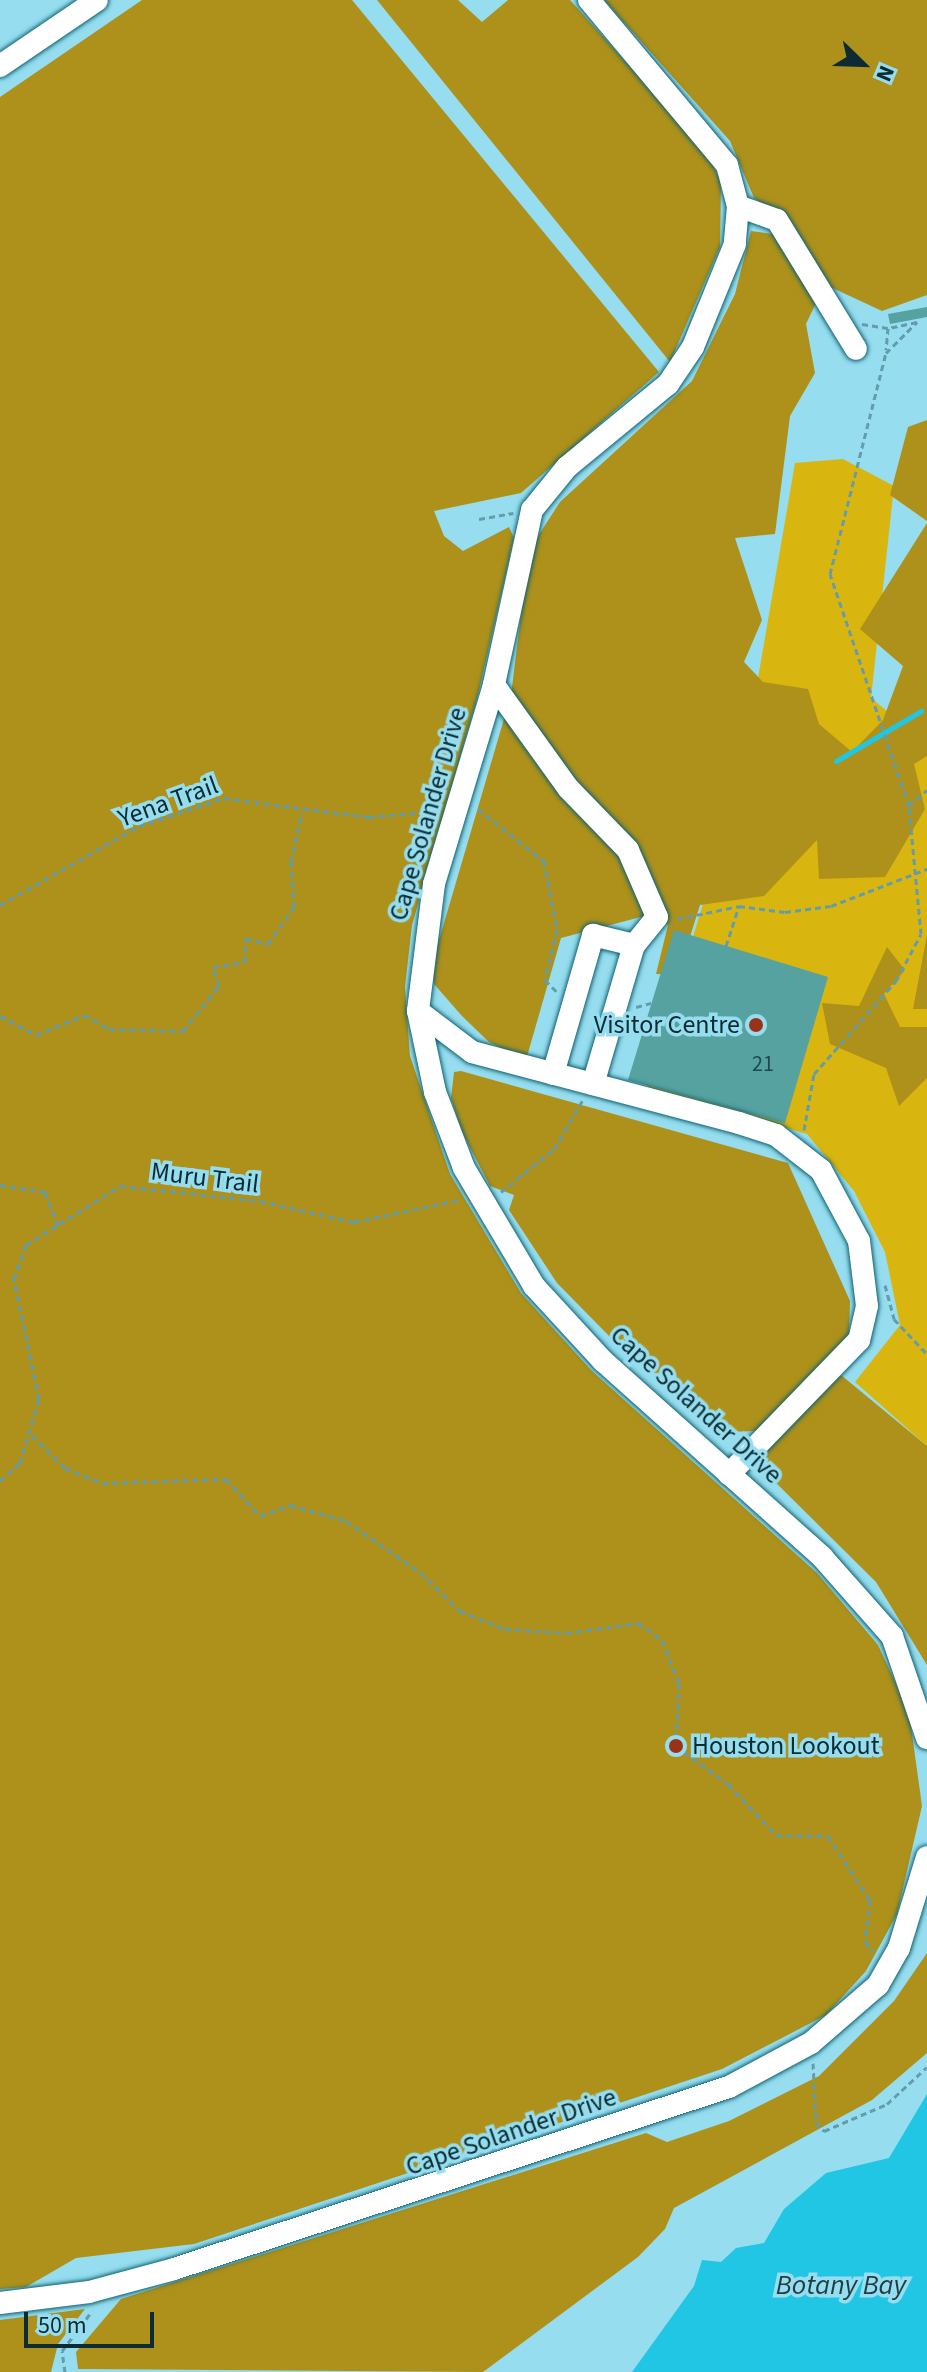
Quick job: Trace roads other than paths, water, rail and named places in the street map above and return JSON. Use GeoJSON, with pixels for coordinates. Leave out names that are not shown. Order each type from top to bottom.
{"type":"FeatureCollection","features":[{"type":"Feature","properties":{"kind":"street"},"geometry":{"type":"LineString","coordinates":[[0,66],[97,0]]}},
{"type":"Feature","properties":{"kind":"street","name":"Cape Solander Drive"},"geometry":{"type":"LineString","coordinates":[[589,0],[727,165],[738,206],[725,279],[693,347],[668,384],[567,467],[532,510],[494,685],[434,884],[418,1011],[435,1092],[479,1198],[534,1286],[603,1361],[822,1557],[892,1636],[927,1738]]}},
{"type":"Feature","properties":{"kind":"street"},"geometry":{"type":"LineString","coordinates":[[738,206],[777,220],[856,349]]}},
{"type":"Feature","properties":{"kind":"street"},"geometry":{"type":"LineString","coordinates":[[494,685],[568,788],[628,850],[657,917],[634,945],[593,1084]]}},
{"type":"Feature","properties":{"kind":"street"},"geometry":{"type":"LineString","coordinates":[[553,1074],[593,935],[634,945]]}},
{"type":"Feature","properties":{"kind":"street"},"geometry":{"type":"LineString","coordinates":[[418,1011],[472,1052],[776,1135],[821,1170],[859,1241],[867,1306],[859,1340],[729,1474]]}},
{"type":"Feature","properties":{"kind":"street","name":"Cape Solander Drive"},"geometry":{"type":"LineString","coordinates":[[0,2303],[89,2292],[375,2208],[729,2087],[850,2016],[888,1967],[927,1857]]}},
{"type":"Feature","properties":{"kind":"water","name":"Botany Bay"},"geometry":{"type":"Polygon","coordinates":[[[927,2094],[927,2372],[632,2372],[694,2286],[702,2260],[721,2262],[736,2248],[764,2243],[784,2209],[826,2173],[889,2158],[927,2094]]]}},
{"type":"Feature","properties":{"kind":"waterway"},"geometry":{"type":"LineString","coordinates":[[836,761],[921,711]]}},
{"type":"Feature","properties":{"kind":"place","name":"Visitor Centre"},"geometry":{"type":"Point","coordinates":[756,1025]}},
{"type":"Feature","properties":{"kind":"place","name":"Houston Lookout"},"geometry":{"type":"Point","coordinates":[676,1746]}}]}
